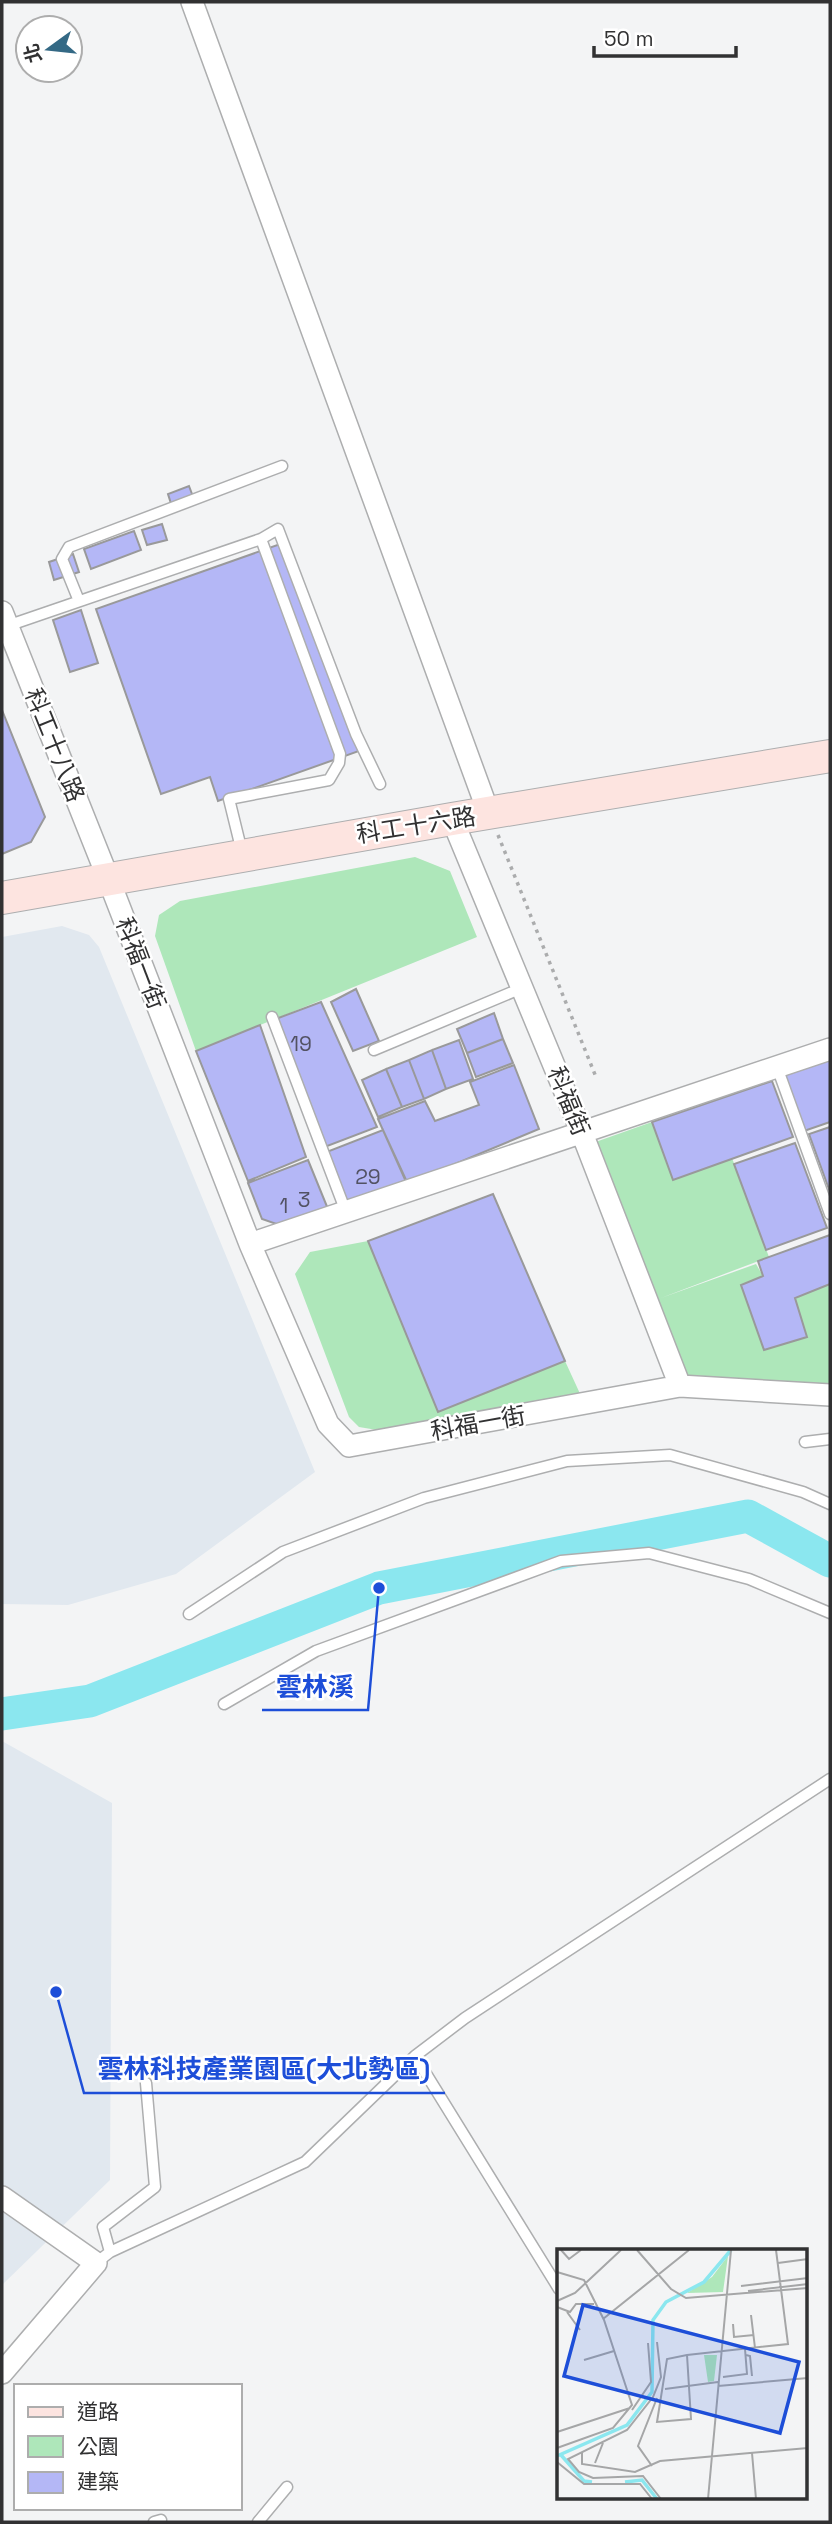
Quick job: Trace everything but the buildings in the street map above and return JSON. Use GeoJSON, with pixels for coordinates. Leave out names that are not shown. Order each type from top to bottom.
{"type":"FeatureCollection","features":[{"type":"Feature","properties":{"kind":"street"},"geometry":{"type":"LineString","coordinates":[[192,2],[489,814]]}},
{"type":"Feature","properties":{"kind":"street","name":"科工十八路"},"geometry":{"type":"LineString","coordinates":[[5,619],[108,878]]}},
{"type":"Feature","properties":{"kind":"street","name":"科工十六路"},"geometry":{"type":"LineString","coordinates":[[2,898],[452,818],[830,756]]}},
{"type":"Feature","properties":{"kind":"street","name":"科福街"},"geometry":{"type":"LineString","coordinates":[[452,818],[582,1133],[680,1386]]}},
{"type":"Feature","properties":{"kind":"street","name":"科福一街"},"geometry":{"type":"LineString","coordinates":[[108,878],[250,1244],[328,1424],[349,1446],[680,1386],[830,1395]]}},
{"type":"Feature","properties":{"kind":"street"},"geometry":{"type":"LineString","coordinates":[[250,1244],[830,1049]]}},
{"type":"Feature","properties":{"kind":"street"},"geometry":{"type":"LineString","coordinates":[[2,2197],[103,2258],[2,2373]]}},
{"type":"Feature","properties":{"kind":"lane"},"geometry":{"type":"LineString","coordinates":[[79,601],[62,559],[69,548],[282,466]]}},
{"type":"Feature","properties":{"kind":"lane"},"geometry":{"type":"LineString","coordinates":[[5,619],[79,601],[261,539],[278,529],[356,734],[380,784]]}},
{"type":"Feature","properties":{"kind":"lane"},"geometry":{"type":"LineString","coordinates":[[243,855],[229,799],[329,780],[340,763],[340,754],[261,539]]}},
{"type":"Feature","properties":{"kind":"lane"},"geometry":{"type":"LineString","coordinates":[[373,1050],[522,989]]}},
{"type":"Feature","properties":{"kind":"lane"},"geometry":{"type":"LineString","coordinates":[[272,1017],[346,1212]]}},
{"type":"Feature","properties":{"kind":"lane"},"geometry":{"type":"LineString","coordinates":[[776,1067],[830,1214]]}},
{"type":"Feature","properties":{"kind":"lane"},"geometry":{"type":"LineString","coordinates":[[805,1442],[830,1439]]}},
{"type":"Feature","properties":{"kind":"lane"},"geometry":{"type":"LineString","coordinates":[[189,1614],[283,1552],[424,1498],[567,1461],[670,1455],[803,1492],[830,1504]]}},
{"type":"Feature","properties":{"kind":"lane"},"geometry":{"type":"LineString","coordinates":[[223,1704],[316,1651],[561,1561],[649,1553],[750,1578],[830,1613]]}},
{"type":"Feature","properties":{"kind":"lane"},"geometry":{"type":"LineString","coordinates":[[146,2083],[155,2187],[103,2227],[103,2258],[305,2162],[415,2056],[465,2018],[830,1779]]}},
{"type":"Feature","properties":{"kind":"lane"},"geometry":{"type":"LineString","coordinates":[[415,2056],[557,2286]]}},
{"type":"Feature","properties":{"kind":"lane"},"geometry":{"type":"LineString","coordinates":[[258,2522],[287,2487]]}},
{"type":"Feature","properties":{"kind":"path"},"geometry":{"type":"LineString","coordinates":[[489,814],[596,1077]]}},
{"type":"Feature","properties":{"kind":"shaded area"},"geometry":{"type":"Polygon","coordinates":[[[62,926],[89,935],[99,947],[315,1472],[176,1574],[68,1605],[2,1604],[2,937],[62,926]]]}},
{"type":"Feature","properties":{"kind":"shaded area"},"geometry":{"type":"Polygon","coordinates":[[[2,1741],[112,1803],[110,2180],[2,2285],[2,1741]]]}},
{"type":"Feature","properties":{"kind":"green space"},"geometry":{"type":"Polygon","coordinates":[[[415,857],[450,871],[477,937],[196,1051],[155,936],[159,915],[180,901],[415,857]]]}},
{"type":"Feature","properties":{"kind":"green space"},"geometry":{"type":"Polygon","coordinates":[[[652,1122],[673,1179],[732,1158],[769,1257],[661,1298],[756,1264],[763,1276],[765,1350],[807,1337],[795,1298],[830,1284],[830,1390],[680,1386],[587,1145],[652,1122]]]}},
{"type":"Feature","properties":{"kind":"green space"},"geometry":{"type":"Polygon","coordinates":[[[368,1241],[438,1411],[565,1361],[582,1398],[395,1433],[359,1427],[349,1417],[295,1274],[310,1252],[368,1241]]]}},
{"type":"Feature","properties":{"kind":"waterway"},"geometry":{"type":"LineString","coordinates":[[2,1714],[90,1701],[379,1588],[748,1516],[830,1561]]}},
{"type":"Feature","properties":{"kind":"place","name":"雲林溪"},"geometry":{"type":"Point","coordinates":[379,1588]}},
{"type":"Feature","properties":{"kind":"place","name":"雲林科技產業園區(大北勢區)"},"geometry":{"type":"Point","coordinates":[56,1992]}}]}
